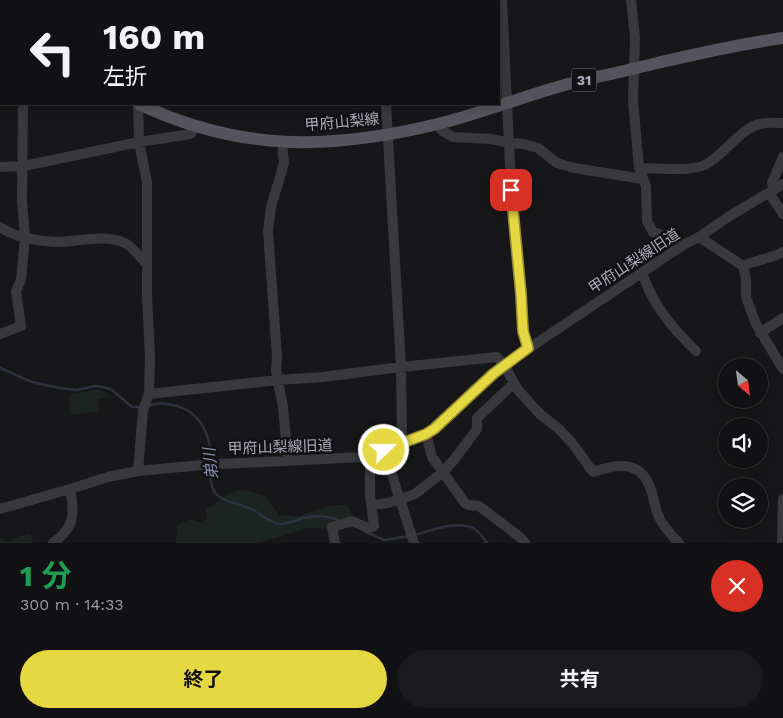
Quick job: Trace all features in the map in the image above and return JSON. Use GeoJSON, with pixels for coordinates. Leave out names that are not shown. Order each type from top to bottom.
{"type":"FeatureCollection","features":[{"type":"Feature","properties":{"kind":"main road","name":"甲府山梨線"},"geometry":{"type":"LineString","coordinates":[[500,104],[568,84],[729,46],[783,38]]}},
{"type":"Feature","properties":{"kind":"main road","name":"甲府山梨線"},"geometry":{"type":"LineString","coordinates":[[141,105],[195,126],[247,139],[282,142],[334,142],[388,134],[439,123],[498,105]]}},
{"type":"Feature","properties":{"kind":"street"},"geometry":{"type":"LineString","coordinates":[[502,0],[508,102],[507,135],[510,143],[512,206],[523,331],[528,348]]}},
{"type":"Feature","properties":{"kind":"street"},"geometry":{"type":"LineString","coordinates":[[631,0],[635,36],[633,100],[639,168],[646,186],[647,222],[653,232],[683,245]]}},
{"type":"Feature","properties":{"kind":"street"},"geometry":{"type":"LineString","coordinates":[[0,334],[21,326],[16,291],[21,280],[25,237],[22,202],[24,166],[23,105]]}},
{"type":"Feature","properties":{"kind":"street"},"geometry":{"type":"LineString","coordinates":[[138,105],[139,142],[147,182],[147,264],[150,342],[148,397],[142,410],[138,471]]}},
{"type":"Feature","properties":{"kind":"street"},"geometry":{"type":"LineString","coordinates":[[386,105],[401,367],[402,442]]}},
{"type":"Feature","properties":{"kind":"street"},"geometry":{"type":"LineString","coordinates":[[439,123],[441,130],[453,136],[524,144],[538,148],[558,163],[574,168],[643,179]]}},
{"type":"Feature","properties":{"kind":"street"},"geometry":{"type":"LineString","coordinates":[[639,168],[692,168],[703,166],[715,159],[749,128],[759,124],[783,123]]}},
{"type":"Feature","properties":{"kind":"street"},"geometry":{"type":"LineString","coordinates":[[0,167],[24,166],[139,142],[191,134],[195,126]]}},
{"type":"Feature","properties":{"kind":"street"},"geometry":{"type":"LineString","coordinates":[[282,142],[284,163],[271,207],[268,231],[277,356],[276,371],[283,406],[288,461]]}},
{"type":"Feature","properties":{"kind":"street"},"geometry":{"type":"LineString","coordinates":[[783,157],[772,183],[783,214]]}},
{"type":"Feature","properties":{"kind":"street","name":"甲府山梨線旧道"},"geometry":{"type":"LineString","coordinates":[[0,509],[108,477],[138,471],[218,464],[338,460],[368,455],[426,434],[448,417],[504,365],[528,348],[683,245],[775,189]]}},
{"type":"Feature","properties":{"kind":"street"},"geometry":{"type":"LineString","coordinates":[[0,227],[25,237],[59,242],[95,238],[117,240],[129,245],[147,264]]}},
{"type":"Feature","properties":{"kind":"street"},"geometry":{"type":"LineString","coordinates":[[699,237],[743,266],[746,279],[746,297],[760,333],[783,369]]}},
{"type":"Feature","properties":{"kind":"street"},"geometry":{"type":"LineString","coordinates":[[743,266],[756,260],[770,259],[783,252]]}},
{"type":"Feature","properties":{"kind":"street"},"geometry":{"type":"LineString","coordinates":[[642,272],[647,288],[664,317],[696,352]]}},
{"type":"Feature","properties":{"kind":"street"},"geometry":{"type":"LineString","coordinates":[[760,333],[783,318]]}},
{"type":"Feature","properties":{"kind":"street"},"geometry":{"type":"LineString","coordinates":[[148,397],[278,380],[323,378],[401,367],[496,357],[504,365],[514,383],[540,414],[559,429],[572,443],[593,472],[617,465],[630,466],[638,470],[650,486],[658,515],[674,541]]}},
{"type":"Feature","properties":{"kind":"street"},"geometry":{"type":"LineString","coordinates":[[372,505],[415,494],[443,472],[477,429],[477,418],[514,383]]}},
{"type":"Feature","properties":{"kind":"street"},"geometry":{"type":"LineString","coordinates":[[426,434],[432,457],[465,503],[479,506],[520,537],[525,543]]}},
{"type":"Feature","properties":{"kind":"street"},"geometry":{"type":"LineString","coordinates":[[384,450],[414,543]]}},
{"type":"Feature","properties":{"kind":"street"},"geometry":{"type":"LineString","coordinates":[[335,543],[332,527],[352,521],[368,528],[374,526],[370,460],[368,455]]}},
{"type":"Feature","properties":{"kind":"street"},"geometry":{"type":"LineString","coordinates":[[53,543],[64,534],[72,521],[74,514],[70,489]]}},
{"type":"Feature","properties":{"kind":"street"},"geometry":{"type":"LineString","coordinates":[[782,543],[783,499]]}},
{"type":"Feature","properties":{"kind":"shaded area"},"geometry":{"type":"Polygon","coordinates":[[[98,389],[114,397],[98,399],[99,411],[70,415],[69,399],[72,394],[98,389]]]}},
{"type":"Feature","properties":{"kind":"shaded area"},"geometry":{"type":"Polygon","coordinates":[[[238,490],[266,496],[279,515],[299,516],[328,506],[347,505],[352,515],[349,519],[324,529],[311,527],[255,543],[176,543],[177,525],[190,519],[199,522],[207,519],[205,510],[238,490]]]}},
{"type":"Feature","properties":{"kind":"shaded area"},"geometry":{"type":"Polygon","coordinates":[[[28,534],[32,538],[33,543],[0,543],[0,538],[9,541],[28,534]]]}},
{"type":"Feature","properties":{"kind":"waterway","name":"弟川"},"geometry":{"type":"LineString","coordinates":[[0,368],[32,382],[59,388],[77,390],[95,386],[103,387],[112,390],[132,407],[141,407]]}},
{"type":"Feature","properties":{"kind":"waterway","name":"弟川"},"geometry":{"type":"LineString","coordinates":[[149,406],[160,403],[172,405],[190,412],[197,418],[209,442],[211,461]]}},
{"type":"Feature","properties":{"kind":"waterway","name":"弟川"},"geometry":{"type":"LineString","coordinates":[[210,467],[210,480],[216,494],[221,498],[253,510],[273,522],[283,524],[317,516],[341,521]]}},
{"type":"Feature","properties":{"kind":"waterway","name":"弟川"},"geometry":{"type":"LineString","coordinates":[[414,535],[459,525],[473,528],[487,543]]}},
{"type":"Feature","properties":{"kind":"waterway","name":"弟川"},"geometry":{"type":"LineString","coordinates":[[364,531],[384,540],[409,536]]}},
{"type":"Feature","properties":{"kind":"route"},"geometry":{"type":"LineString","coordinates":[[384,450],[426,434],[434,429],[493,374],[528,348],[523,331],[511,190]]}}]}
